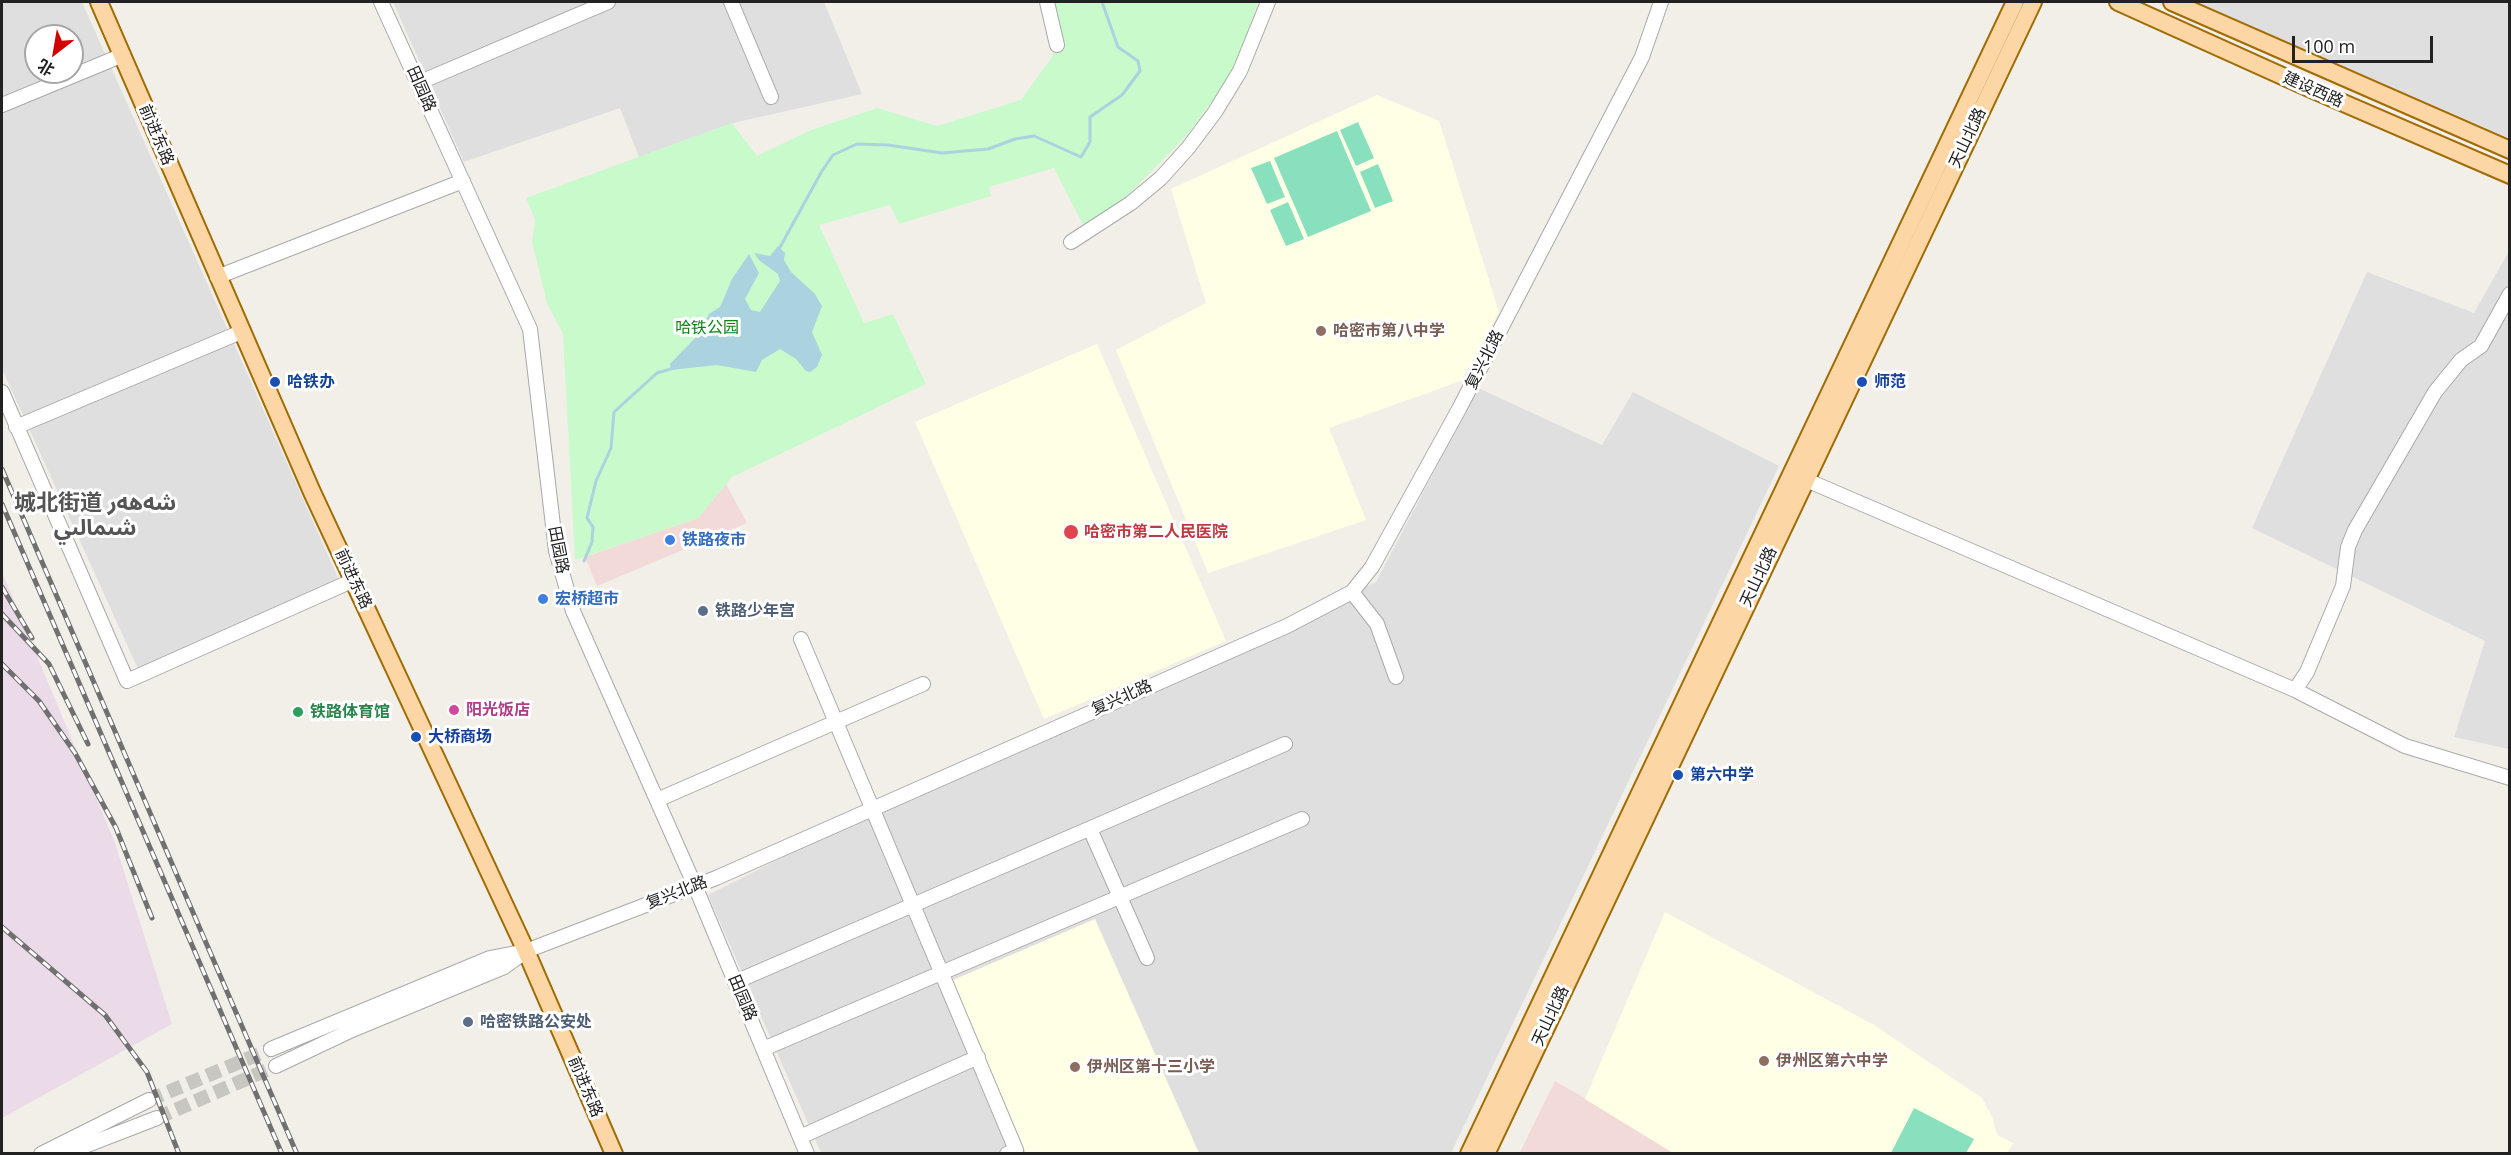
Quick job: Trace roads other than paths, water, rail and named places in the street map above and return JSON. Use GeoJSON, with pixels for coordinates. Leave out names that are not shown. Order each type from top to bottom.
{"type":"FeatureCollection","features":[{"type":"Feature","properties":{"kind":"main road","name":"前进东路"},"geometry":{"type":"LineString","coordinates":[[99,2],[241,332],[422,733],[526,951],[614,1154]]}},
{"type":"Feature","properties":{"kind":"main road"},"geometry":{"type":"LineString","coordinates":[[1469,1154],[1799,477],[2015,2]]}},
{"type":"Feature","properties":{"kind":"main road","name":"天山北路"},"geometry":{"type":"LineString","coordinates":[[1486,1154],[1799,477],[2033,2]]}},
{"type":"Feature","properties":{"kind":"main road","name":"建设西路"},"geometry":{"type":"LineString","coordinates":[[2118,2],[2311,89],[2510,174]]}},
{"type":"Feature","properties":{"kind":"main road","name":"建设西路"},"geometry":{"type":"LineString","coordinates":[[2172,2],[2510,150]]}},
{"type":"Feature","properties":{"kind":"street","name":"田园路"},"geometry":{"type":"LineString","coordinates":[[381,2],[530,329],[556,551],[568,596],[695,886],[807,1154]]}},
{"type":"Feature","properties":{"kind":"street"},"geometry":{"type":"LineString","coordinates":[[418,83],[608,2]]}},
{"type":"Feature","properties":{"kind":"street"},"geometry":{"type":"LineString","coordinates":[[731,2],[771,97]]}},
{"type":"Feature","properties":{"kind":"street"},"geometry":{"type":"LineString","coordinates":[[1047,2],[1057,45]]}},
{"type":"Feature","properties":{"kind":"street"},"geometry":{"type":"LineString","coordinates":[[1071,242],[1131,202],[1161,178],[1188,148],[1215,112],[1240,71],[1268,2]]}},
{"type":"Feature","properties":{"kind":"street","name":"复兴北路"},"geometry":{"type":"LineString","coordinates":[[270,1049],[490,958],[526,951],[695,886],[1287,626],[1352,592],[1372,567],[1459,409],[1642,57],[1661,2]]}},
{"type":"Feature","properties":{"kind":"street"},"geometry":{"type":"LineString","coordinates":[[2,105],[123,55]]}},
{"type":"Feature","properties":{"kind":"street"},"geometry":{"type":"LineString","coordinates":[[217,277],[463,181]]}},
{"type":"Feature","properties":{"kind":"street"},"geometry":{"type":"LineString","coordinates":[[2295,690],[2307,672],[2343,586],[2348,547],[2355,530],[2435,392],[2461,360],[2481,346],[2510,294]]}},
{"type":"Feature","properties":{"kind":"street"},"geometry":{"type":"LineString","coordinates":[[16,427],[241,332]]}},
{"type":"Feature","properties":{"kind":"street"},"geometry":{"type":"LineString","coordinates":[[2,392],[127,681],[354,580]]}},
{"type":"Feature","properties":{"kind":"street"},"geometry":{"type":"LineString","coordinates":[[1799,477],[2295,690],[2405,746],[2510,778]]}},
{"type":"Feature","properties":{"kind":"street"},"geometry":{"type":"LineString","coordinates":[[1352,592],[1377,624],[1396,677]]}},
{"type":"Feature","properties":{"kind":"street"},"geometry":{"type":"LineString","coordinates":[[801,639],[1016,1150],[1007,1154]]}},
{"type":"Feature","properties":{"kind":"street"},"geometry":{"type":"LineString","coordinates":[[657,800],[923,684]]}},
{"type":"Feature","properties":{"kind":"street"},"geometry":{"type":"LineString","coordinates":[[735,982],[1285,744]]}},
{"type":"Feature","properties":{"kind":"street"},"geometry":{"type":"LineString","coordinates":[[763,1049],[1302,819]]}},
{"type":"Feature","properties":{"kind":"street"},"geometry":{"type":"LineString","coordinates":[[1090,829],[1147,958]]}},
{"type":"Feature","properties":{"kind":"street"},"geometry":{"type":"LineString","coordinates":[[276,1066],[352,1030],[504,967],[526,951]]}},
{"type":"Feature","properties":{"kind":"street"},"geometry":{"type":"LineString","coordinates":[[800,1137],[978,1057]]}},
{"type":"Feature","properties":{"kind":"street"},"geometry":{"type":"LineString","coordinates":[[41,1154],[149,1100]]}},
{"type":"Feature","properties":{"kind":"street"},"geometry":{"type":"LineString","coordinates":[[64,1154],[157,1118]]}},
{"type":"Feature","properties":{"kind":"water"},"geometry":{"type":"Polygon","coordinates":[[[778,246],[785,253],[784,260],[791,272],[815,294],[822,306],[812,332],[822,355],[817,367],[810,372],[806,371],[796,359],[780,349],[762,360],[756,372],[717,365],[671,370],[670,364],[699,334],[709,314],[720,307],[732,279],[749,254],[759,273],[745,299],[751,310],[760,312],[780,281],[778,274],[760,261],[754,253],[770,256],[778,246]]]}},
{"type":"Feature","properties":{"kind":"waterway"},"geometry":{"type":"LineString","coordinates":[[779,249],[833,155],[857,144],[888,145],[942,153],[988,149],[1015,139],[1034,136],[1081,157],[1090,142],[1090,117],[1122,95],[1140,71],[1138,61],[1118,47],[1102,2]]}},
{"type":"Feature","properties":{"kind":"waterway"},"geometry":{"type":"LineString","coordinates":[[584,561],[592,542],[593,527],[587,518],[596,481],[611,448],[614,412],[657,373],[674,368]]}},
{"type":"Feature","properties":{"kind":"tunnel"},"geometry":{"type":"LineString","coordinates":[[149,1100],[271,1049]]}},
{"type":"Feature","properties":{"kind":"tunnel"},"geometry":{"type":"LineString","coordinates":[[157,1118],[276,1066]]}},
{"type":"Feature","properties":{"kind":"railway"},"geometry":{"type":"LineString","coordinates":[[2,469],[297,1154]]}},
{"type":"Feature","properties":{"kind":"railway"},"geometry":{"type":"LineString","coordinates":[[2,504],[282,1154]]}},
{"type":"Feature","properties":{"kind":"railway"},"geometry":{"type":"LineString","coordinates":[[2,587],[32,638]]}},
{"type":"Feature","properties":{"kind":"railway"},"geometry":{"type":"LineString","coordinates":[[2,614],[49,664],[88,744]]}},
{"type":"Feature","properties":{"kind":"railway"},"geometry":{"type":"LineString","coordinates":[[2,664],[39,701],[75,753],[116,828],[152,918]]}},
{"type":"Feature","properties":{"kind":"railway"},"geometry":{"type":"LineString","coordinates":[[2,927],[105,1015],[147,1072],[179,1154]]}},
{"type":"Feature","properties":{"kind":"place","name":"哈密市第八中学"},"geometry":{"type":"Point","coordinates":[1321,331]}},
{"type":"Feature","properties":{"kind":"place","name":"哈铁办"},"geometry":{"type":"Point","coordinates":[275,382]}},
{"type":"Feature","properties":{"kind":"place","name":"师范"},"geometry":{"type":"Point","coordinates":[1862,382]}},
{"type":"Feature","properties":{"kind":"place","name":"哈密市第二人民医院"},"geometry":{"type":"Point","coordinates":[1071,532]}},
{"type":"Feature","properties":{"kind":"place","name":"铁路夜市"},"geometry":{"type":"Point","coordinates":[670,540]}},
{"type":"Feature","properties":{"kind":"place","name":"宏桥超市"},"geometry":{"type":"Point","coordinates":[543,599]}},
{"type":"Feature","properties":{"kind":"place","name":"铁路少年宫"},"geometry":{"type":"Point","coordinates":[703,611]}},
{"type":"Feature","properties":{"kind":"place","name":"阳光饭店"},"geometry":{"type":"Point","coordinates":[454,710]}},
{"type":"Feature","properties":{"kind":"place","name":"铁路体育馆"},"geometry":{"type":"Point","coordinates":[298,712]}},
{"type":"Feature","properties":{"kind":"place","name":"大桥商场"},"geometry":{"type":"Point","coordinates":[416,737]}},
{"type":"Feature","properties":{"kind":"place","name":"第六中学"},"geometry":{"type":"Point","coordinates":[1678,775]}},
{"type":"Feature","properties":{"kind":"place","name":"哈密铁路公安处"},"geometry":{"type":"Point","coordinates":[468,1022]}},
{"type":"Feature","properties":{"kind":"place","name":"伊州区第六中学"},"geometry":{"type":"Point","coordinates":[1764,1061]}},
{"type":"Feature","properties":{"kind":"place","name":"伊州区第十三小学"},"geometry":{"type":"Point","coordinates":[1075,1067]}},
{"type":"Feature","properties":{"kind":"district","name":"城北街道 شەھەر شىمالىي"},"geometry":{"type":"Point","coordinates":[95,516]}},
{"type":"Feature","properties":{"kind":"park label","name":"哈铁公园"},"geometry":{"type":"Point","coordinates":[707,328]}}]}
